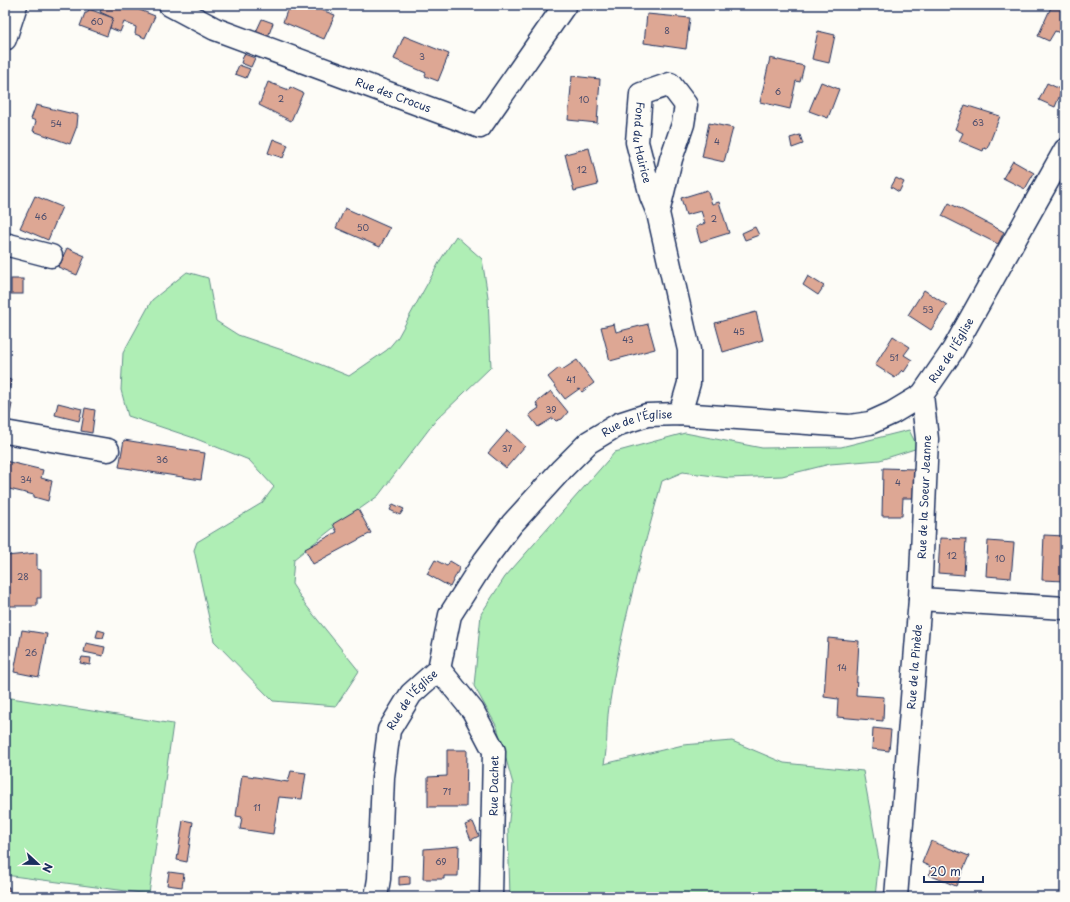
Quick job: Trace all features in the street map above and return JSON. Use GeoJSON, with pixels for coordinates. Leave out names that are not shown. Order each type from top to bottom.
{"type":"FeatureCollection","features":[{"type":"Feature","properties":{"kind":"street"},"geometry":{"type":"LineString","coordinates":[[5,39],[16,5]]}},
{"type":"Feature","properties":{"kind":"street","name":"Rue des Crocus"},"geometry":{"type":"LineString","coordinates":[[170,5],[215,29],[480,127],[565,5]]}},
{"type":"Feature","properties":{"kind":"street","name":"Fond du Hairice"},"geometry":{"type":"LineString","coordinates":[[658,213],[671,159],[683,124],[686,105],[670,84],[641,94],[637,142],[651,196],[658,213],[689,350],[689,383],[680,414]]}},
{"type":"Feature","properties":{"kind":"street","name":"Rue de l'Église"},"geometry":{"type":"LineString","coordinates":[[376,897],[379,879],[382,777],[389,730],[411,694],[439,669],[450,615],[490,554],[512,524],[562,469],[589,442],[619,424],[647,415],[680,414],[850,426],[870,423],[892,413],[922,395],[953,350],[1065,150]]}},
{"type":"Feature","properties":{"kind":"street"},"geometry":{"type":"LineString","coordinates":[[5,244],[50,256]]}},
{"type":"Feature","properties":{"kind":"street","name":"Rue de la Soeur Jeanne"},"geometry":{"type":"LineString","coordinates":[[920,599],[927,439],[922,395]]}},
{"type":"Feature","properties":{"kind":"street"},"geometry":{"type":"LineString","coordinates":[[5,432],[108,450]]}},
{"type":"Feature","properties":{"kind":"street"},"geometry":{"type":"LineString","coordinates":[[920,599],[1065,608]]}},
{"type":"Feature","properties":{"kind":"street","name":"Rue de la Pinède"},"geometry":{"type":"LineString","coordinates":[[914,897],[896,888],[920,599]]}},
{"type":"Feature","properties":{"kind":"street","name":"Rue Dachet"},"geometry":{"type":"LineString","coordinates":[[439,669],[473,711],[494,751],[491,897]]}},
{"type":"Feature","properties":{"kind":"green space"},"geometry":{"type":"Polygon","coordinates":[[[456,236],[482,259],[488,297],[491,367],[436,420],[378,496],[337,525],[294,559],[292,584],[305,604],[359,671],[336,706],[273,701],[214,641],[194,550],[197,542],[262,503],[274,487],[249,460],[194,438],[128,416],[121,390],[123,353],[152,300],[187,272],[208,278],[216,321],[238,335],[297,355],[349,376],[387,350],[398,337],[441,259],[456,236]]]}},
{"type":"Feature","properties":{"kind":"green space"},"geometry":{"type":"Polygon","coordinates":[[[909,430],[918,448],[880,460],[830,464],[782,476],[729,478],[683,472],[662,481],[632,593],[619,650],[609,707],[604,764],[683,745],[732,741],[784,763],[863,771],[879,860],[875,897],[510,897],[508,829],[513,784],[497,727],[474,686],[481,614],[505,577],[615,452],[685,433],[762,448],[841,447],[909,430]]]}},
{"type":"Feature","properties":{"kind":"green space"},"geometry":{"type":"Polygon","coordinates":[[[5,697],[173,724],[149,894],[5,875],[5,697]]]}},
{"type":"Feature","properties":{"kind":"building"},"geometry":{"type":"Polygon","coordinates":[[[103,5],[127,5],[155,16],[145,38],[135,34],[136,27],[124,22],[120,32],[110,28],[113,18],[100,12],[103,5]]]}},
{"type":"Feature","properties":{"kind":"building"},"geometry":{"type":"Polygon","coordinates":[[[289,5],[308,5],[335,15],[324,39],[283,22],[289,5]]]}},
{"type":"Feature","properties":{"kind":"building"},"geometry":{"type":"Polygon","coordinates":[[[1052,5],[1065,8],[1065,35],[1055,31],[1049,41],[1038,36],[1052,5]]]}},
{"type":"Feature","properties":{"kind":"building"},"geometry":{"type":"Polygon","coordinates":[[[89,9],[113,18],[107,36],[80,26],[85,13],[87,13],[89,9]]]}},
{"type":"Feature","properties":{"kind":"building"},"geometry":{"type":"Polygon","coordinates":[[[647,14],[690,18],[686,49],[644,43],[647,14]]]}},
{"type":"Feature","properties":{"kind":"building"},"geometry":{"type":"Polygon","coordinates":[[[262,19],[273,23],[268,37],[256,32],[262,19]]]}},
{"type":"Feature","properties":{"kind":"building"},"geometry":{"type":"Polygon","coordinates":[[[818,31],[835,35],[829,63],[812,59],[818,31]]]}},
{"type":"Feature","properties":{"kind":"building"},"geometry":{"type":"Polygon","coordinates":[[[404,36],[449,54],[438,81],[425,76],[426,73],[394,59],[404,36]]]}},
{"type":"Feature","properties":{"kind":"building"},"geometry":{"type":"Polygon","coordinates":[[[244,54],[255,58],[251,67],[241,63],[244,54]]]}},
{"type":"Feature","properties":{"kind":"building"},"geometry":{"type":"Polygon","coordinates":[[[770,58],[804,66],[800,82],[796,81],[790,109],[760,102],[770,58]]]}},
{"type":"Feature","properties":{"kind":"building"},"geometry":{"type":"Polygon","coordinates":[[[239,65],[250,69],[246,78],[235,74],[239,65]]]}},
{"type":"Feature","properties":{"kind":"building"},"geometry":{"type":"Polygon","coordinates":[[[572,76],[600,79],[597,123],[568,120],[572,76]]]}},
{"type":"Feature","properties":{"kind":"building"},"geometry":{"type":"Polygon","coordinates":[[[268,82],[289,90],[290,87],[303,93],[291,121],[259,105],[268,82]]]}},
{"type":"Feature","properties":{"kind":"building"},"geometry":{"type":"Polygon","coordinates":[[[821,82],[839,89],[828,118],[809,111],[821,82]]]}},
{"type":"Feature","properties":{"kind":"building"},"geometry":{"type":"Polygon","coordinates":[[[1047,83],[1062,90],[1055,107],[1039,100],[1047,83]]]}},
{"type":"Feature","properties":{"kind":"building"},"geometry":{"type":"Polygon","coordinates":[[[36,105],[78,115],[77,126],[70,144],[33,131],[36,121],[31,119],[36,105]]]}},
{"type":"Feature","properties":{"kind":"building"},"geometry":{"type":"Polygon","coordinates":[[[965,105],[1000,116],[987,149],[984,148],[983,151],[959,141],[963,133],[955,129],[965,105]]]}},
{"type":"Feature","properties":{"kind":"building"},"geometry":{"type":"Polygon","coordinates":[[[709,123],[733,128],[724,162],[702,157],[709,123]]]}},
{"type":"Feature","properties":{"kind":"building"},"geometry":{"type":"Polygon","coordinates":[[[800,135],[803,144],[792,148],[790,138],[800,135]]]}},
{"type":"Feature","properties":{"kind":"building"},"geometry":{"type":"Polygon","coordinates":[[[273,139],[288,145],[283,158],[268,153],[273,139]]]}},
{"type":"Feature","properties":{"kind":"building"},"geometry":{"type":"Polygon","coordinates":[[[589,148],[598,185],[574,191],[565,154],[589,148]]]}},
{"type":"Feature","properties":{"kind":"building"},"geometry":{"type":"Polygon","coordinates":[[[1013,161],[1034,173],[1025,189],[1003,178],[1013,161]]]}},
{"type":"Feature","properties":{"kind":"building"},"geometry":{"type":"Polygon","coordinates":[[[896,178],[904,182],[899,192],[891,187],[896,178]]]}},
{"type":"Feature","properties":{"kind":"building"},"geometry":{"type":"Polygon","coordinates":[[[707,190],[712,204],[719,202],[729,233],[700,242],[696,227],[705,223],[701,211],[686,215],[681,198],[707,190]]]}},
{"type":"Feature","properties":{"kind":"building"},"geometry":{"type":"Polygon","coordinates":[[[35,196],[62,207],[48,240],[20,228],[35,196]]]}},
{"type":"Feature","properties":{"kind":"building"},"geometry":{"type":"Polygon","coordinates":[[[949,203],[1004,232],[998,244],[942,216],[949,203]]]}},
{"type":"Feature","properties":{"kind":"building"},"geometry":{"type":"Polygon","coordinates":[[[345,208],[390,228],[380,247],[336,228],[345,208]]]}},
{"type":"Feature","properties":{"kind":"building"},"geometry":{"type":"Polygon","coordinates":[[[755,227],[759,235],[745,240],[742,233],[755,227]]]}},
{"type":"Feature","properties":{"kind":"building"},"geometry":{"type":"Polygon","coordinates":[[[67,248],[85,256],[77,275],[58,267],[67,248]]]}},
{"type":"Feature","properties":{"kind":"building"},"geometry":{"type":"Polygon","coordinates":[[[808,276],[824,286],[818,295],[803,285],[808,276]]]}},
{"type":"Feature","properties":{"kind":"building"},"geometry":{"type":"Polygon","coordinates":[[[11,279],[23,279],[23,294],[11,294],[11,279]]]}},
{"type":"Feature","properties":{"kind":"building"},"geometry":{"type":"Polygon","coordinates":[[[924,290],[947,305],[931,330],[908,315],[924,290]]]}},
{"type":"Feature","properties":{"kind":"building"},"geometry":{"type":"Polygon","coordinates":[[[5,295],[8,295],[8,327],[5,327],[5,295]]]}},
{"type":"Feature","properties":{"kind":"building"},"geometry":{"type":"Polygon","coordinates":[[[756,312],[763,340],[723,352],[715,323],[756,312]]]}},
{"type":"Feature","properties":{"kind":"building"},"geometry":{"type":"Polygon","coordinates":[[[614,324],[616,332],[648,324],[655,349],[610,361],[601,327],[614,324]]]}},
{"type":"Feature","properties":{"kind":"building"},"geometry":{"type":"Polygon","coordinates":[[[893,336],[910,347],[904,355],[912,360],[904,372],[902,370],[895,378],[875,365],[893,336]]]}},
{"type":"Feature","properties":{"kind":"building"},"geometry":{"type":"Polygon","coordinates":[[[577,360],[594,383],[582,392],[579,389],[565,399],[548,377],[559,368],[562,370],[577,360]]]}},
{"type":"Feature","properties":{"kind":"building"},"geometry":{"type":"Polygon","coordinates":[[[5,378],[11,380],[6,403],[12,404],[10,414],[5,414],[5,378]]]}},
{"type":"Feature","properties":{"kind":"building"},"geometry":{"type":"Polygon","coordinates":[[[551,391],[568,412],[562,419],[556,421],[553,418],[538,427],[529,415],[539,408],[536,403],[551,391]]]}},
{"type":"Feature","properties":{"kind":"building"},"geometry":{"type":"Polygon","coordinates":[[[58,403],[82,409],[79,421],[55,415],[58,403]]]}},
{"type":"Feature","properties":{"kind":"building"},"geometry":{"type":"Polygon","coordinates":[[[85,408],[95,410],[92,433],[81,431],[85,408]]]}},
{"type":"Feature","properties":{"kind":"building"},"geometry":{"type":"Polygon","coordinates":[[[508,430],[525,446],[506,468],[488,453],[508,430]]]}},
{"type":"Feature","properties":{"kind":"building"},"geometry":{"type":"Polygon","coordinates":[[[124,440],[205,453],[201,480],[119,467],[124,440]]]}},
{"type":"Feature","properties":{"kind":"building"},"geometry":{"type":"Polygon","coordinates":[[[5,461],[43,470],[41,478],[52,481],[48,501],[34,497],[34,495],[5,488],[5,461]]]}},
{"type":"Feature","properties":{"kind":"building"},"geometry":{"type":"Polygon","coordinates":[[[883,468],[914,469],[914,498],[903,498],[902,516],[882,516],[883,468]]]}},
{"type":"Feature","properties":{"kind":"building"},"geometry":{"type":"Polygon","coordinates":[[[393,504],[404,509],[400,515],[390,510],[393,504]]]}},
{"type":"Feature","properties":{"kind":"building"},"geometry":{"type":"Polygon","coordinates":[[[358,509],[371,533],[313,564],[305,549],[337,532],[333,524],[358,509]]]}},
{"type":"Feature","properties":{"kind":"building"},"geometry":{"type":"Polygon","coordinates":[[[1044,535],[1065,536],[1065,581],[1042,580],[1044,535]]]}},
{"type":"Feature","properties":{"kind":"building"},"geometry":{"type":"Polygon","coordinates":[[[940,538],[966,539],[964,575],[938,573],[940,538]]]}},
{"type":"Feature","properties":{"kind":"building"},"geometry":{"type":"Polygon","coordinates":[[[988,541],[1014,543],[1011,578],[986,576],[988,541]]]}},
{"type":"Feature","properties":{"kind":"building"},"geometry":{"type":"Polygon","coordinates":[[[37,553],[37,569],[41,570],[41,598],[37,598],[37,606],[5,606],[6,556],[37,553]]]}},
{"type":"Feature","properties":{"kind":"building"},"geometry":{"type":"Polygon","coordinates":[[[435,560],[447,566],[450,561],[460,567],[450,587],[427,574],[435,560]]]}},
{"type":"Feature","properties":{"kind":"building"},"geometry":{"type":"Polygon","coordinates":[[[22,630],[47,634],[39,677],[14,672],[22,630]]]}},
{"type":"Feature","properties":{"kind":"building"},"geometry":{"type":"Polygon","coordinates":[[[98,630],[105,632],[103,638],[96,637],[98,630]]]}},
{"type":"Feature","properties":{"kind":"building"},"geometry":{"type":"Polygon","coordinates":[[[828,638],[859,641],[856,695],[884,697],[883,721],[837,717],[838,699],[824,697],[828,638]]]}},
{"type":"Feature","properties":{"kind":"building"},"geometry":{"type":"Polygon","coordinates":[[[86,643],[105,647],[103,656],[84,652],[86,643]]]}},
{"type":"Feature","properties":{"kind":"building"},"geometry":{"type":"Polygon","coordinates":[[[82,657],[91,658],[90,665],[80,663],[82,657]]]}},
{"type":"Feature","properties":{"kind":"building"},"geometry":{"type":"Polygon","coordinates":[[[873,728],[891,730],[889,751],[872,749],[873,728]]]}},
{"type":"Feature","properties":{"kind":"building"},"geometry":{"type":"Polygon","coordinates":[[[447,750],[467,750],[466,807],[428,807],[428,777],[447,776],[447,750]]]}},
{"type":"Feature","properties":{"kind":"building"},"geometry":{"type":"Polygon","coordinates":[[[291,771],[306,773],[302,799],[279,797],[273,834],[240,829],[242,817],[236,816],[242,775],[288,782],[291,771]]]}},
{"type":"Feature","properties":{"kind":"building"},"geometry":{"type":"Polygon","coordinates":[[[183,820],[193,822],[187,862],[177,860],[183,820]]]}},
{"type":"Feature","properties":{"kind":"building"},"geometry":{"type":"Polygon","coordinates":[[[473,822],[479,836],[471,840],[465,825],[473,822]]]}},
{"type":"Feature","properties":{"kind":"building"},"geometry":{"type":"Polygon","coordinates":[[[931,841],[969,856],[956,886],[929,875],[931,867],[922,863],[931,841]]]}},
{"type":"Feature","properties":{"kind":"building"},"geometry":{"type":"Polygon","coordinates":[[[459,846],[458,876],[444,876],[444,879],[423,879],[424,849],[459,846]]]}},
{"type":"Feature","properties":{"kind":"building"},"geometry":{"type":"Polygon","coordinates":[[[169,872],[184,874],[182,887],[167,885],[169,872]]]}},
{"type":"Feature","properties":{"kind":"building"},"geometry":{"type":"Polygon","coordinates":[[[410,876],[410,884],[399,885],[399,877],[410,876]]]}},
{"type":"Feature","properties":{"kind":"building"},"geometry":{"type":"Polygon","coordinates":[[[5,887],[9,887],[10,897],[5,897],[5,887]]]}}]}
